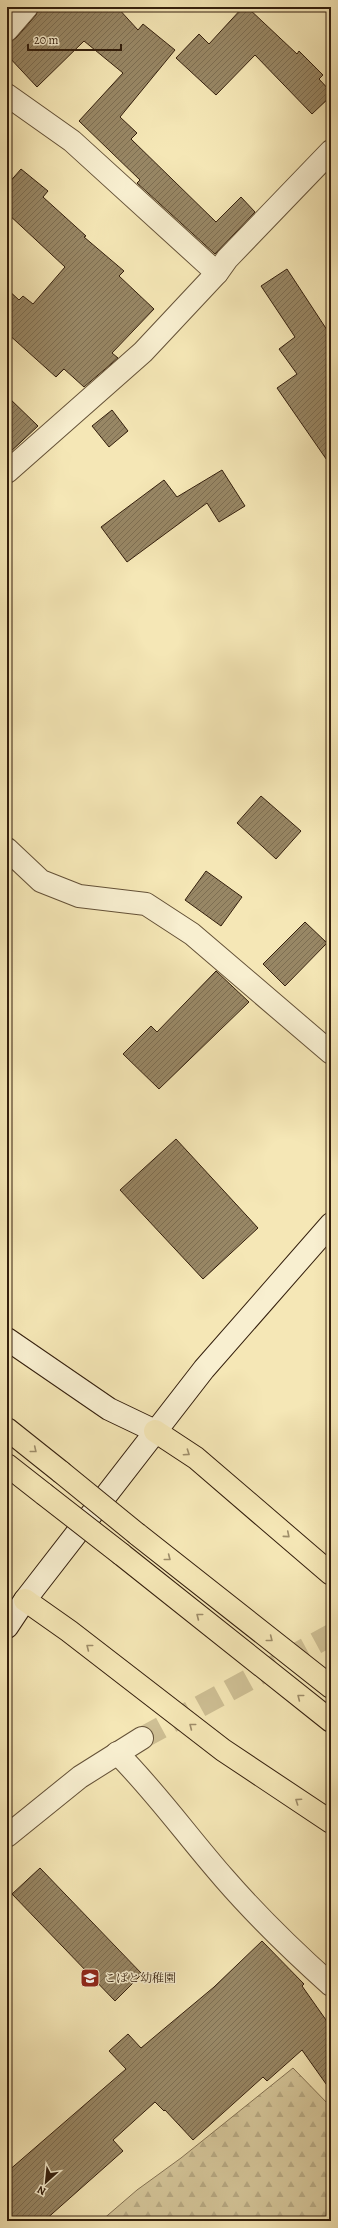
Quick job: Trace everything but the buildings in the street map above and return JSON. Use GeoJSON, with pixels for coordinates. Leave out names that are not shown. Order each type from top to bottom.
{"type":"FeatureCollection","features":[{"type":"Feature","properties":{"kind":"highway"},"geometry":{"type":"LineString","coordinates":[[7,1429],[331,1687]]}},
{"type":"Feature","properties":{"kind":"highway"},"geometry":{"type":"LineString","coordinates":[[155,1431],[196,1458],[331,1574]]}},
{"type":"Feature","properties":{"kind":"highway"},"geometry":{"type":"LineString","coordinates":[[7,1465],[331,1721]]}},
{"type":"Feature","properties":{"kind":"highway"},"geometry":{"type":"LineString","coordinates":[[25,1600],[68,1631],[223,1750],[331,1822]]}},
{"type":"Feature","properties":{"kind":"street"},"geometry":{"type":"LineString","coordinates":[[7,30],[27,7]]}},
{"type":"Feature","properties":{"kind":"street"},"geometry":{"type":"LineString","coordinates":[[7,95],[72,141],[217,273]]}},
{"type":"Feature","properties":{"kind":"street"},"geometry":{"type":"LineString","coordinates":[[7,472],[144,352],[217,273],[227,259],[331,151]]}},
{"type":"Feature","properties":{"kind":"street"},"geometry":{"type":"LineString","coordinates":[[7,849],[41,881],[72,894],[146,904],[192,934],[331,1054]]}},
{"type":"Feature","properties":{"kind":"street"},"geometry":{"type":"LineString","coordinates":[[7,1627],[25,1600],[204,1369],[331,1224]]}},
{"type":"Feature","properties":{"kind":"street"},"geometry":{"type":"LineString","coordinates":[[7,1339],[109,1409],[155,1431]]}},
{"type":"Feature","properties":{"kind":"street"},"geometry":{"type":"LineString","coordinates":[[7,1836],[80,1777],[142,1738]]}},
{"type":"Feature","properties":{"kind":"street"},"geometry":{"type":"LineString","coordinates":[[117,1753],[141,1777],[228,1883],[279,1938],[331,1985]]}},
{"type":"Feature","properties":{"kind":"green space"},"geometry":{"type":"Polygon","coordinates":[[[293,2068],[331,2107],[331,2221],[101,2221],[137,2190],[181,2158],[293,2068]]]}},
{"type":"Feature","properties":{"kind":"tunnel"},"geometry":{"type":"LineString","coordinates":[[142,1738],[331,1635]]}},
{"type":"Feature","properties":{"kind":"place","name":"こばと幼稚園"},"geometry":{"type":"Point","coordinates":[90,1978]}}]}
